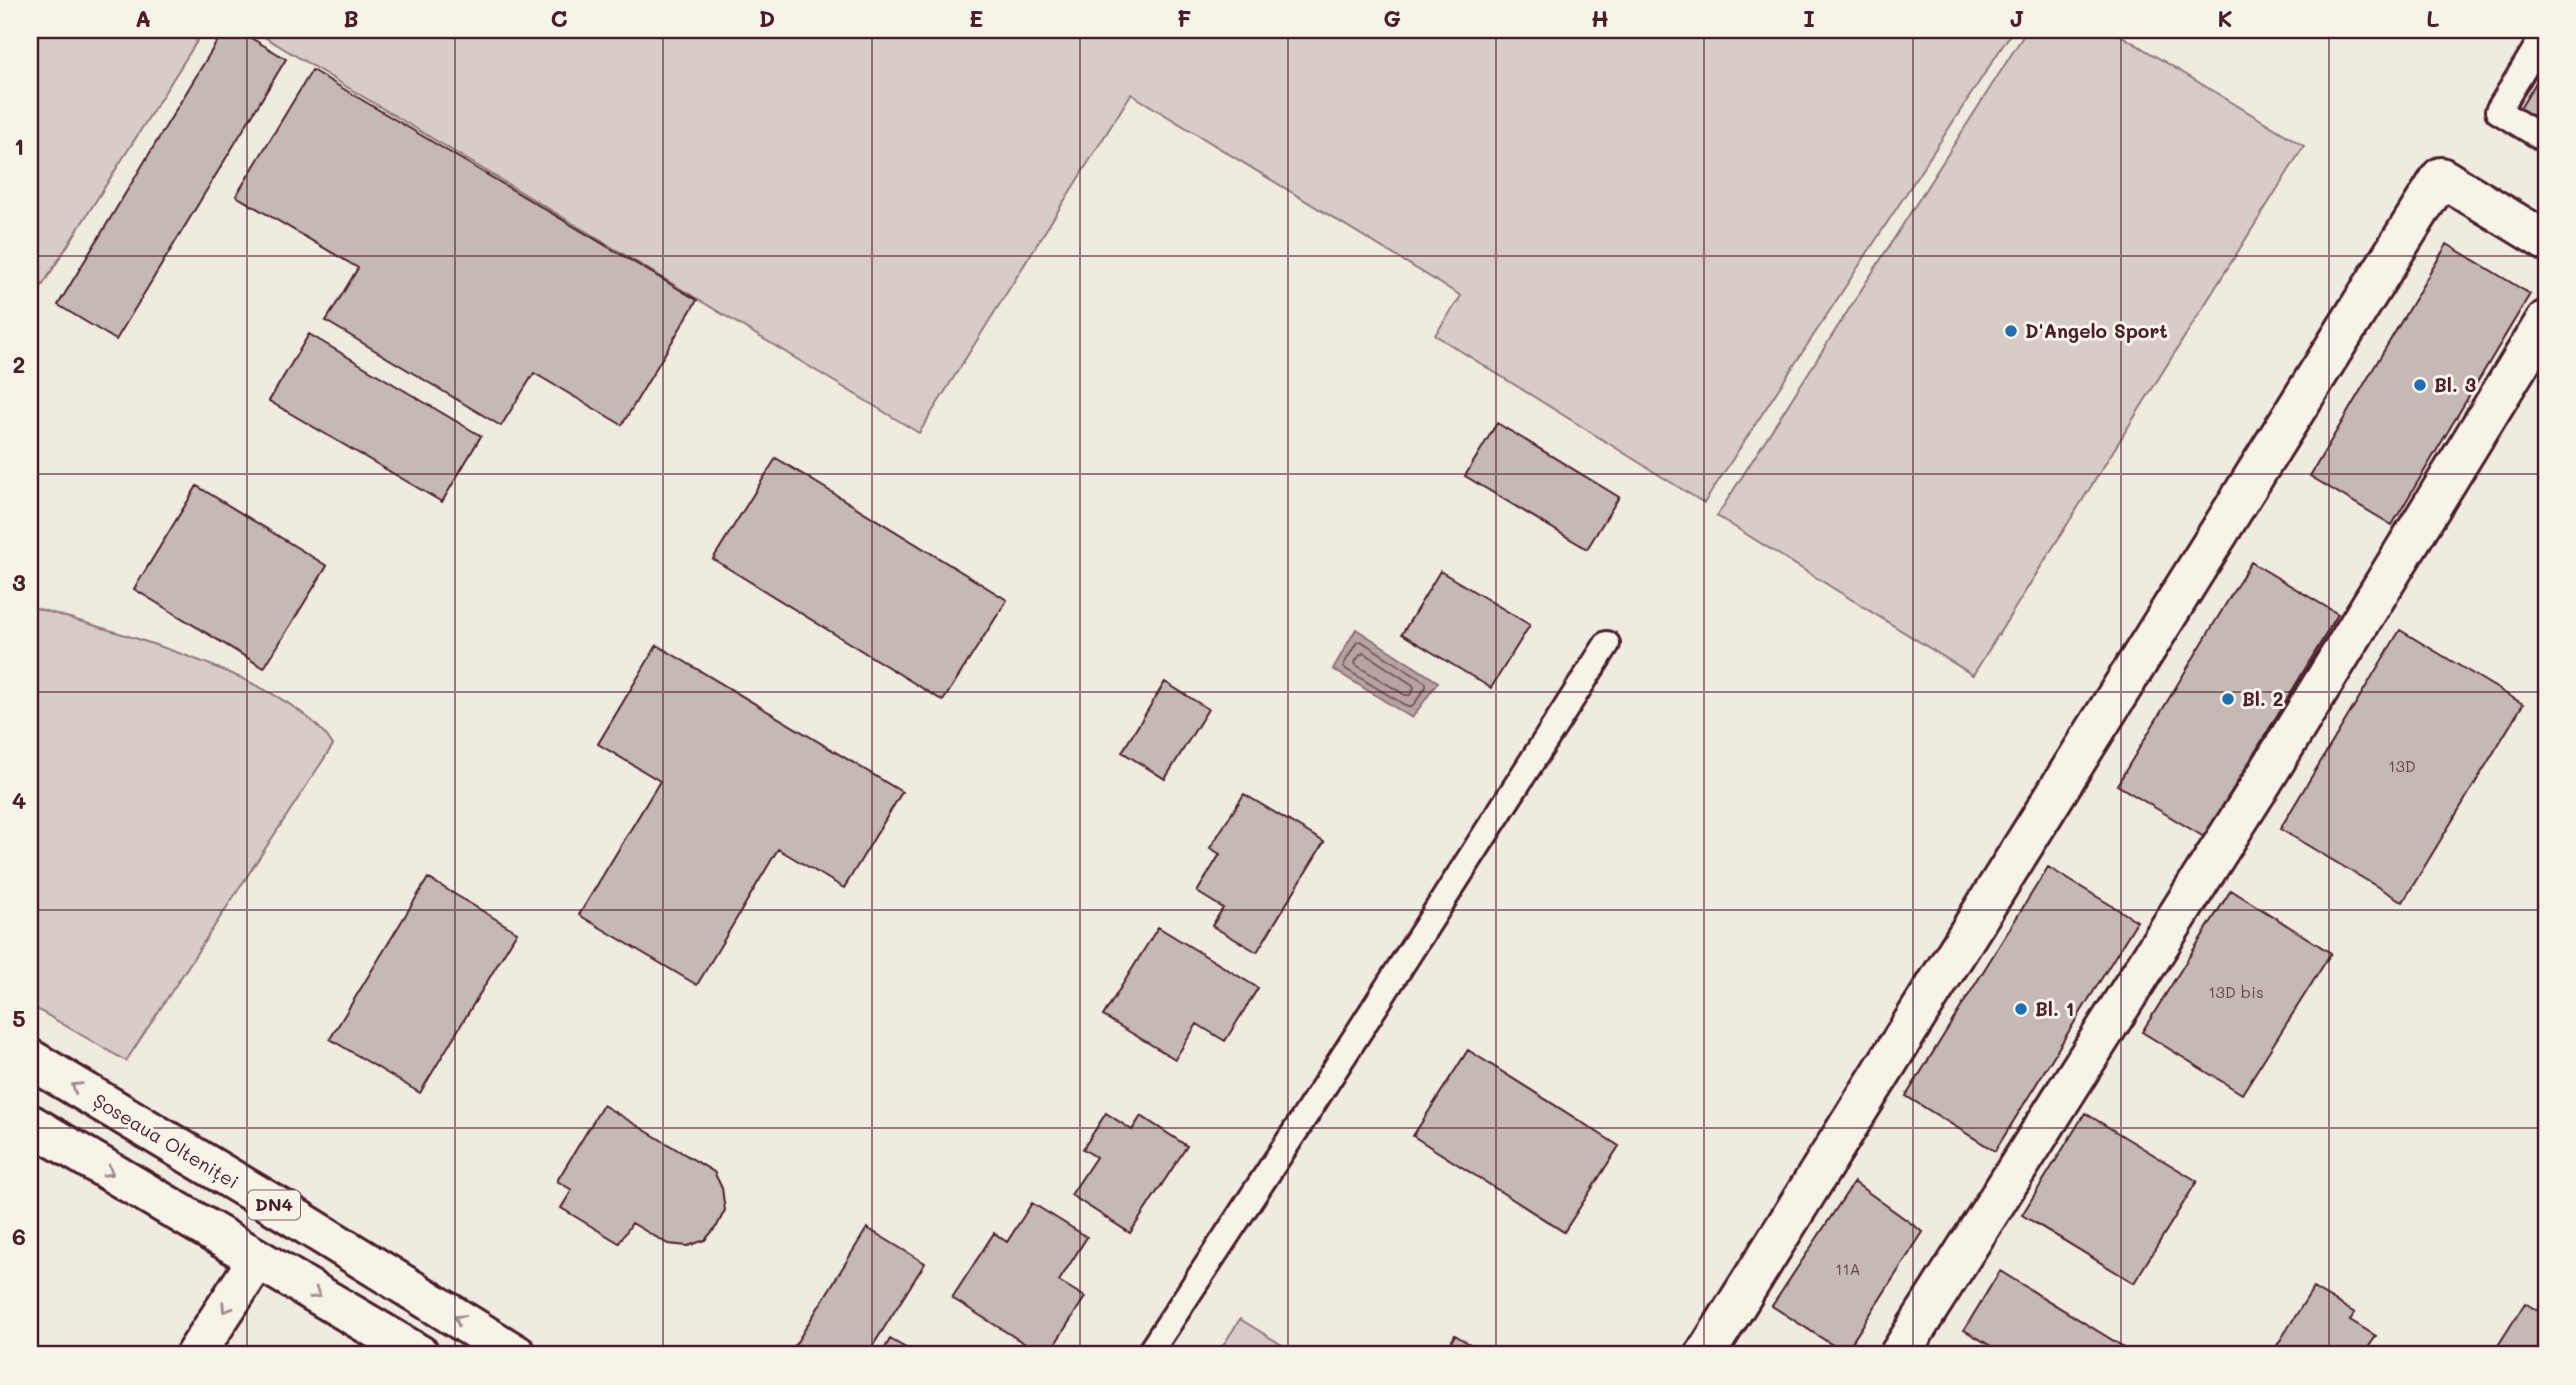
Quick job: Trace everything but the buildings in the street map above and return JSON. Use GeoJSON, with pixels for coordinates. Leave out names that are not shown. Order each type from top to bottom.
{"type":"FeatureCollection","features":[{"type":"Feature","properties":{"kind":"street"},"geometry":{"type":"LineString","coordinates":[[1705,1355],[2441,177],[2546,242]]}},
{"type":"Feature","properties":{"kind":"street"},"geometry":{"type":"LineString","coordinates":[[1899,1355],[2265,778],[2546,320]]}},
{"type":"Feature","properties":{"kind":"street","name":"Șoseaua Olteniței"},"geometry":{"type":"LineString","coordinates":[[30,1059],[286,1212],[517,1355]]}},
{"type":"Feature","properties":{"kind":"street"},"geometry":{"type":"LineString","coordinates":[[30,1124],[420,1355]]}},
{"type":"Feature","properties":{"kind":"street"},"geometry":{"type":"LineString","coordinates":[[195,1355],[257,1260]]}},
{"type":"Feature","properties":{"kind":"lane"},"geometry":{"type":"LineString","coordinates":[[2546,32],[2498,111],[2546,140]]}},
{"type":"Feature","properties":{"kind":"lane"},"geometry":{"type":"LineString","coordinates":[[1148,1355],[1298,1127],[1607,644]]}},
{"type":"Feature","properties":{"kind":"shaded area"},"geometry":{"type":"Polygon","coordinates":[[[30,30],[204,30],[30,305],[30,30]]]}},
{"type":"Feature","properties":{"kind":"shaded area"},"geometry":{"type":"Polygon","coordinates":[[[253,30],[2013,30],[1704,503],[1435,335],[1461,296],[1131,94],[919,433],[253,30]]]}},
{"type":"Feature","properties":{"kind":"shaded area","name":"D'Angelo Sport"},"geometry":{"type":"Polygon","coordinates":[[[2027,30],[2112,30],[2304,146],[1973,675],[1717,516],[2027,30]]]}},
{"type":"Feature","properties":{"kind":"shaded area"},"geometry":{"type":"Polygon","coordinates":[[[30,606],[149,643],[239,677],[279,698],[311,720],[333,745],[126,1061],[30,1005],[30,606]]]}},
{"type":"Feature","properties":{"kind":"shaded area"},"geometry":{"type":"Polygon","coordinates":[[[1240,1319],[1298,1355],[1217,1355],[1240,1319]]]}},
{"type":"Feature","properties":{"kind":"water"},"geometry":{"type":"Polygon","coordinates":[[[1356,629],[1438,682],[1412,718],[1333,669],[1356,629]]]}},
{"type":"Feature","properties":{"kind":"place","name":"D'Angelo Sport"},"geometry":{"type":"Point","coordinates":[2011,331]}},
{"type":"Feature","properties":{"kind":"place","name":"Bl. 3"},"geometry":{"type":"Point","coordinates":[2420,385]}},
{"type":"Feature","properties":{"kind":"place","name":"Bl. 2"},"geometry":{"type":"Point","coordinates":[2228,699]}},
{"type":"Feature","properties":{"kind":"place","name":"Bl. 1"},"geometry":{"type":"Point","coordinates":[2021,1009]}}]}
